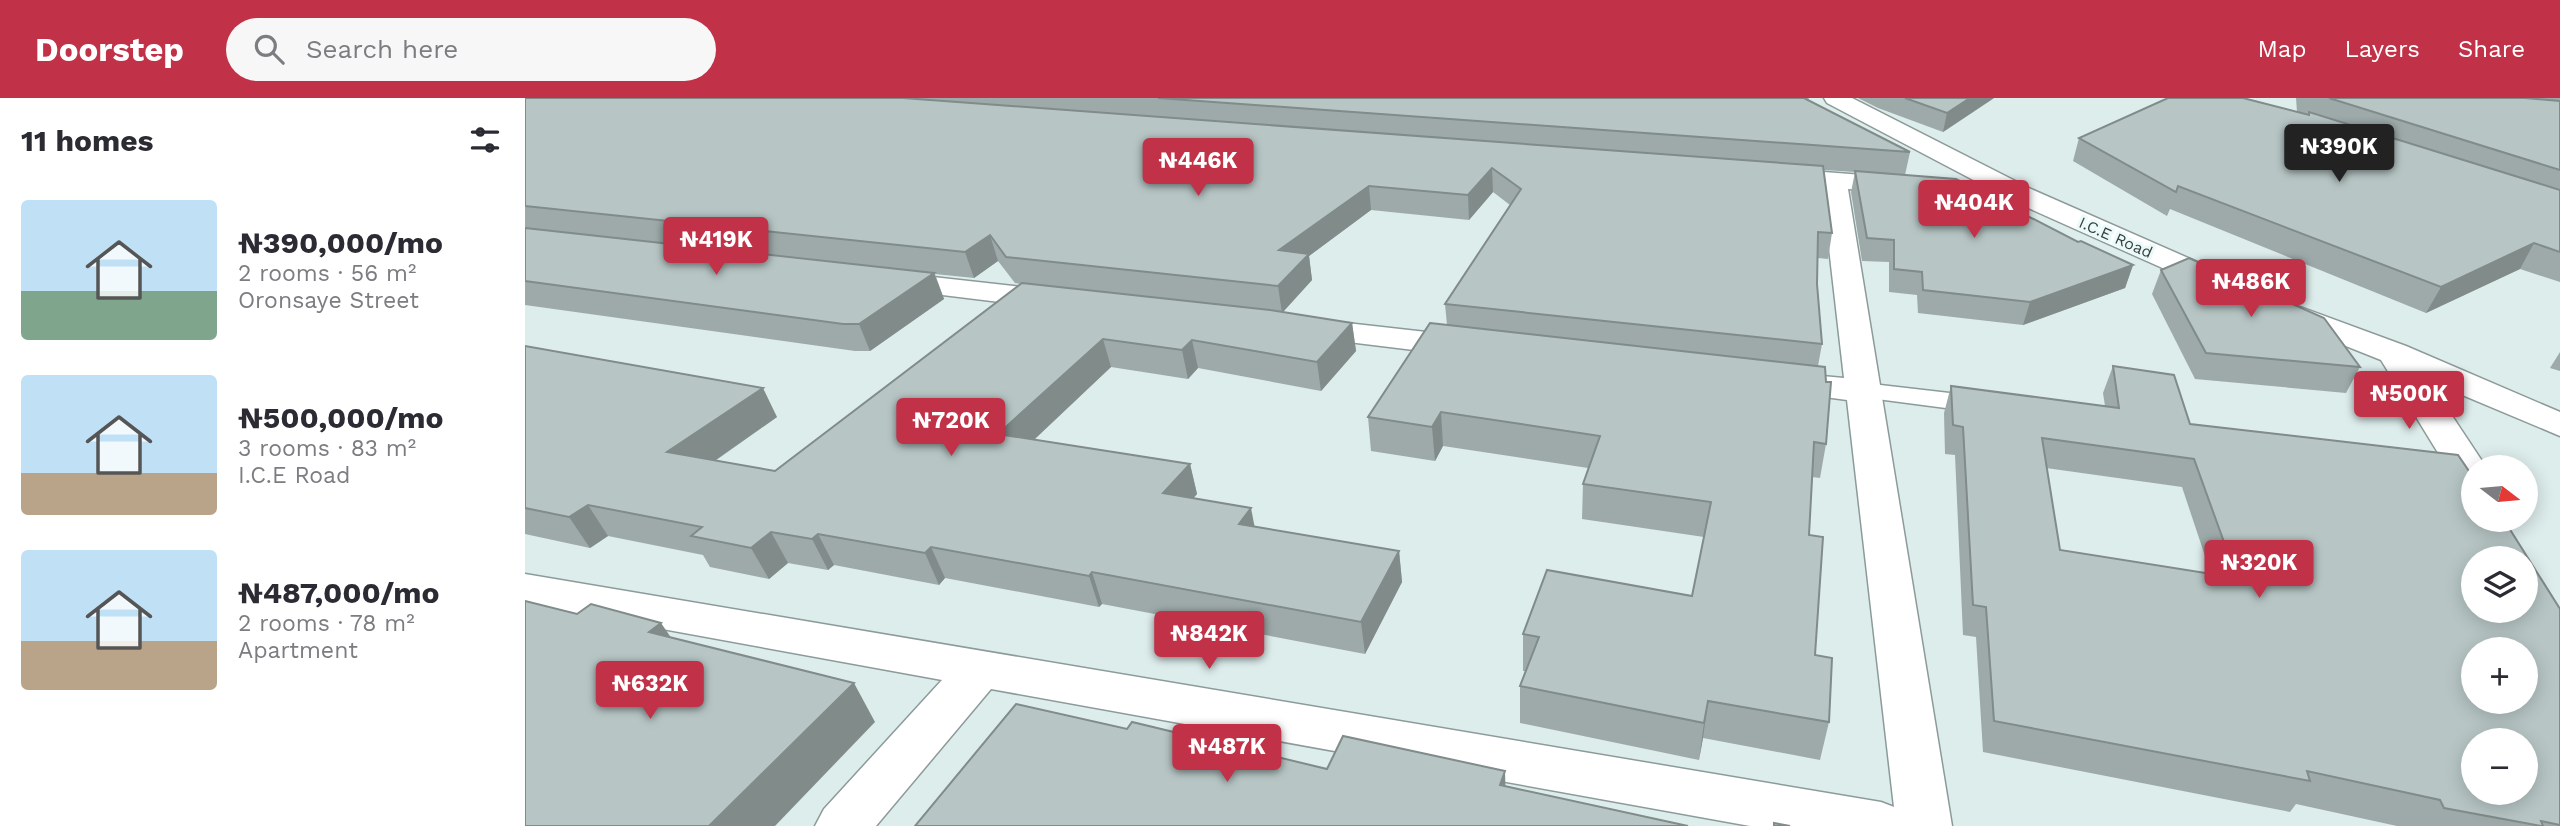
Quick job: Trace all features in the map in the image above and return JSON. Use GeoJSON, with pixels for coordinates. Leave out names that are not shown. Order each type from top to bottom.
{"type":"FeatureCollection","features":[{"type":"Feature","properties":{"kind":"street","name":"I.C.E Road"},"geometry":{"type":"LineString","coordinates":[[1835,98],[2022,195],[2250,296],[2393,353],[2560,425]]}},
{"type":"Feature","properties":{"kind":"street"},"geometry":{"type":"LineString","coordinates":[[1751,174],[2022,195]]}},
{"type":"Feature","properties":{"kind":"street"},"geometry":{"type":"LineString","coordinates":[[1834,180],[1924,826]]}},
{"type":"Feature","properties":{"kind":"street"},"geometry":{"type":"LineString","coordinates":[[856,277],[1091,304]]}},
{"type":"Feature","properties":{"kind":"street"},"geometry":{"type":"LineString","coordinates":[[1270,324],[1504,351]]}},
{"type":"Feature","properties":{"kind":"street"},"geometry":{"type":"LineString","coordinates":[[2393,353],[2461,459]]}},
{"type":"Feature","properties":{"kind":"street"},"geometry":{"type":"LineString","coordinates":[[1753,379],[1863,391]]}},
{"type":"Feature","properties":{"kind":"street"},"geometry":{"type":"LineString","coordinates":[[525,589],[1881,826]]}},
{"type":"Feature","properties":{"kind":"street"},"geometry":{"type":"LineString","coordinates":[[843,826],[982,667]]}},
{"type":"Feature","properties":{"kind":"lane"},"geometry":{"type":"LineString","coordinates":[[1863,391],[2010,408]]}},
{"type":"Feature","properties":{"kind":"building"},"geometry":{"type":"Polygon","coordinates":[[[525,98],[903,98],[1823,166],[1832,233],[1818,232],[1817,284],[1822,344],[1445,304],[1521,189],[1492,168],[1468,195],[1369,186],[1279,250],[1309,254],[1278,286],[1006,257],[990,235],[965,252],[525,206],[525,98]]]}},
{"type":"Feature","properties":{"kind":"building"},"geometry":{"type":"Polygon","coordinates":[[[1158,98],[1804,98],[1910,152],[1158,98]]]}},
{"type":"Feature","properties":{"kind":"building"},"geometry":{"type":"Polygon","coordinates":[[[1905,98],[1970,98],[1947,113],[1905,98]]]}},
{"type":"Feature","properties":{"kind":"building"},"geometry":{"type":"Polygon","coordinates":[[[2168,98],[2243,98],[2309,115],[2309,112],[2560,190],[2560,252],[2534,243],[2441,287],[2178,186],[2176,192],[2079,138],[2168,98]]]}},
{"type":"Feature","properties":{"kind":"building"},"geometry":{"type":"Polygon","coordinates":[[[2329,98],[2525,98],[2560,101],[2560,170],[2329,98]]]}},
{"type":"Feature","properties":{"kind":"building"},"geometry":{"type":"Polygon","coordinates":[[[1855,171],[1956,179],[2078,242],[2133,265],[2030,302],[1923,290],[1922,272],[1894,269],[1894,240],[1867,238],[1855,171]]]}},
{"type":"Feature","properties":{"kind":"building"},"geometry":{"type":"Polygon","coordinates":[[[525,228],[934,273],[859,324],[843,324],[525,281],[525,228]]]}},
{"type":"Feature","properties":{"kind":"building"},"geometry":{"type":"Polygon","coordinates":[[[2189,258],[2324,318],[2360,367],[2206,353],[2161,270],[2189,258]]]}},
{"type":"Feature","properties":{"kind":"building"},"geometry":{"type":"Polygon","coordinates":[[[1022,283],[1270,310],[1352,323],[1317,362],[1192,340],[1182,350],[1103,339],[998,434],[1190,464],[1163,493],[1251,508],[1239,524],[1399,551],[1361,622],[1092,572],[1089,576],[931,547],[925,553],[818,534],[812,539],[771,532],[751,548],[691,536],[702,527],[588,505],[569,517],[525,508],[525,346],[763,388],[667,452],[775,471],[1022,283]]]}},
{"type":"Feature","properties":{"kind":"building"},"geometry":{"type":"Polygon","coordinates":[[[1430,323],[1825,367],[1826,382],[1831,382],[1826,444],[1814,442],[1809,535],[1823,537],[1815,655],[1832,658],[1829,722],[1708,701],[1704,723],[1520,686],[1539,637],[1523,634],[1547,570],[1692,596],[1711,502],[1583,484],[1600,436],[1441,412],[1432,427],[1368,417],[1430,323]]]}},
{"type":"Feature","properties":{"kind":"building"},"geometry":{"type":"Polygon","coordinates":[[[2113,366],[2174,375],[2190,424],[2458,455],[2461,459],[2461,532],[2512,532],[2520,546],[2461,546],[2461,623],[2538,623],[2538,574],[2560,609],[2560,825],[2541,821],[2541,826],[2444,808],[2440,800],[2307,771],[2310,781],[1994,721],[1986,607],[1973,605],[1963,427],[1953,425],[1951,386],[2119,408],[2113,366]],[[2042,438],[2060,550],[2237,578],[2194,459],[2042,438]]]}},
{"type":"Feature","properties":{"kind":"building"},"geometry":{"type":"Polygon","coordinates":[[[525,601],[577,614],[591,604],[661,623],[649,632],[854,683],[709,826],[525,826],[525,601]]]}},
{"type":"Feature","properties":{"kind":"building"},"geometry":{"type":"Polygon","coordinates":[[[1016,704],[1127,729],[1132,722],[1327,769],[1343,736],[1505,771],[1500,785],[1688,826],[915,826],[1016,704]]]}}]}
